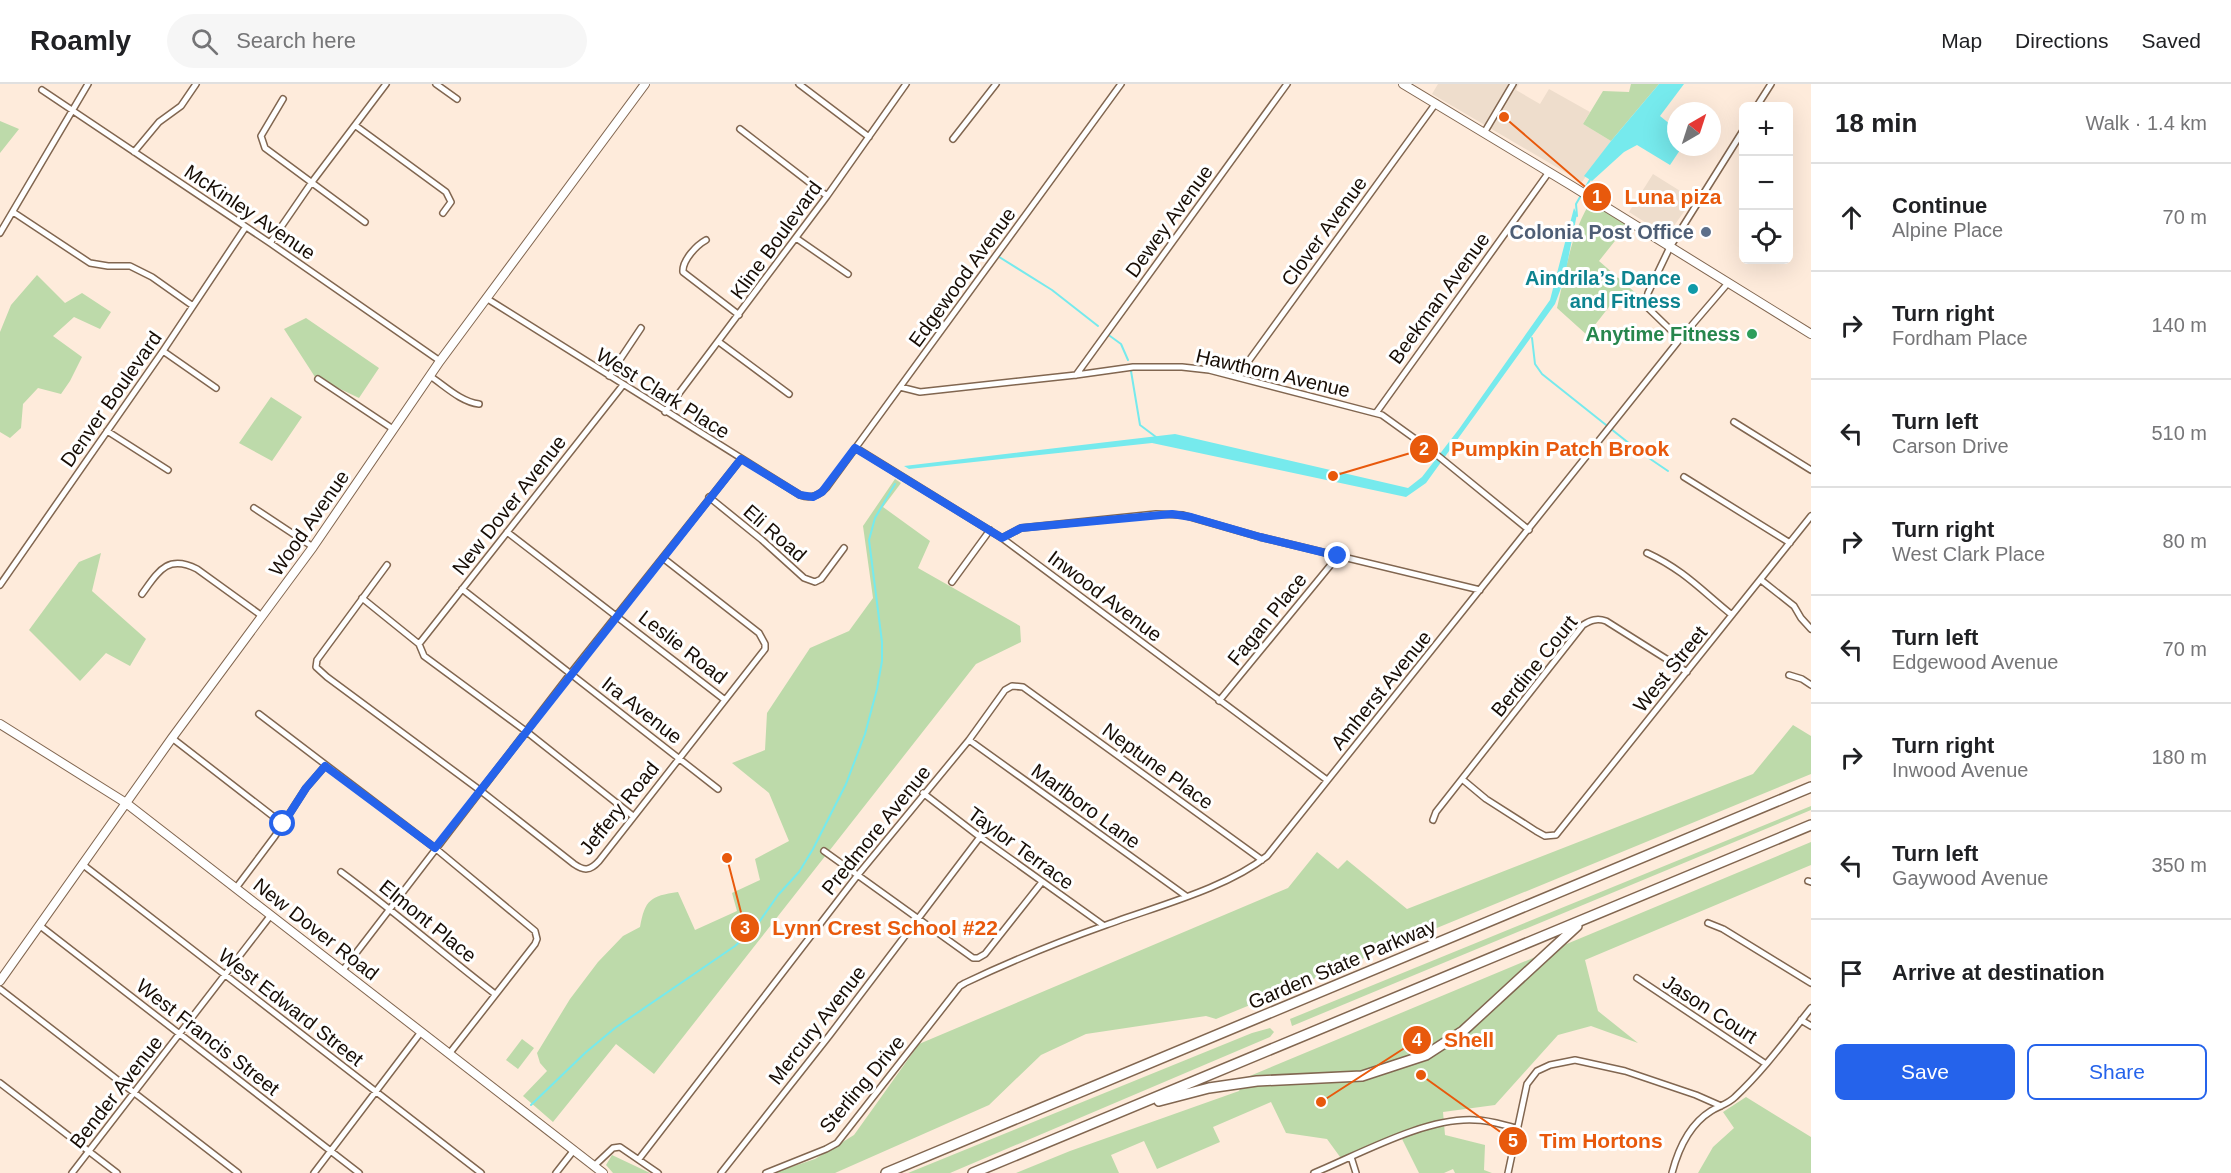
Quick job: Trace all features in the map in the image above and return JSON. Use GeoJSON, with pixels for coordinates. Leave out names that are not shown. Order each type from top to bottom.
{"type":"FeatureCollection","features":[{"type":"Feature","properties":{"kind":"highway","name":"Garden State Parkway"},"geometry":{"type":"LineString","coordinates":[[886,1173],[1811,787]]}},
{"type":"Feature","properties":{"kind":"highway"},"geometry":{"type":"LineString","coordinates":[[973,1173],[1811,825]]}},
{"type":"Feature","properties":{"kind":"highway"},"geometry":{"type":"LineString","coordinates":[[1125,1110],[1209,1088],[1247,1082],[1362,1076],[1426,1054],[1463,1031],[1583,920]]}},
{"type":"Feature","properties":{"kind":"street"},"geometry":{"type":"LineString","coordinates":[[0,233],[88,84]]}},
{"type":"Feature","properties":{"kind":"street"},"geometry":{"type":"LineString","coordinates":[[134,152],[159,122],[181,106],[196,84]]}},
{"type":"Feature","properties":{"kind":"street"},"geometry":{"type":"LineString","coordinates":[[270,243],[312,182],[386,84]]}},
{"type":"Feature","properties":{"kind":"street"},"geometry":{"type":"LineString","coordinates":[[436,84],[457,99]]}},
{"type":"Feature","properties":{"kind":"street","name":"Wood Avenue"},"geometry":{"type":"LineString","coordinates":[[0,981],[172,738],[313,547],[440,361],[645,84]]}},
{"type":"Feature","properties":{"kind":"street"},"geometry":{"type":"LineString","coordinates":[[799,84],[868,137]]}},
{"type":"Feature","properties":{"kind":"street","name":"Kline Boulevard"},"geometry":{"type":"LineString","coordinates":[[665,412],[827,196],[906,84]]}},
{"type":"Feature","properties":{"kind":"street"},"geometry":{"type":"LineString","coordinates":[[953,139],[996,84]]}},
{"type":"Feature","properties":{"kind":"street","name":"Edgewood Avenue"},"geometry":{"type":"LineString","coordinates":[[827,487],[1121,84]]}},
{"type":"Feature","properties":{"kind":"street","name":"Dewey Avenue"},"geometry":{"type":"LineString","coordinates":[[1076,375],[1287,84]]}},
{"type":"Feature","properties":{"kind":"street"},"geometry":{"type":"LineString","coordinates":[[1403,84],[1593,198],[1811,334]]}},
{"type":"Feature","properties":{"kind":"street"},"geometry":{"type":"LineString","coordinates":[[1484,133],[1513,84]]}},
{"type":"Feature","properties":{"kind":"street"},"geometry":{"type":"LineString","coordinates":[[1760,102],[1771,84]]}},
{"type":"Feature","properties":{"kind":"street","name":"McKinley Avenue"},"geometry":{"type":"LineString","coordinates":[[42,90],[270,243],[440,361]]}},
{"type":"Feature","properties":{"kind":"street"},"geometry":{"type":"LineString","coordinates":[[283,99],[261,136],[265,148],[365,222]]}},
{"type":"Feature","properties":{"kind":"street","name":"Clover Avenue"},"geometry":{"type":"LineString","coordinates":[[1237,377],[1436,103]]}},
{"type":"Feature","properties":{"kind":"street"},"geometry":{"type":"LineString","coordinates":[[356,126],[446,192],[451,202],[443,213]]}},
{"type":"Feature","properties":{"kind":"street"},"geometry":{"type":"LineString","coordinates":[[740,129],[827,196]]}},
{"type":"Feature","properties":{"kind":"street"},"geometry":{"type":"LineString","coordinates":[[1680,339],[1648,308],[1646,302],[1648,293],[1671,247],[1739,136]]}},
{"type":"Feature","properties":{"kind":"street","name":"Beekman Avenue"},"geometry":{"type":"LineString","coordinates":[[1376,413],[1549,172]]}},
{"type":"Feature","properties":{"kind":"street"},"geometry":{"type":"LineString","coordinates":[[13,212],[90,263],[130,266],[152,277],[193,306]]}},
{"type":"Feature","properties":{"kind":"street","name":"Denver Boulevard"},"geometry":{"type":"LineString","coordinates":[[0,585],[163,351],[245,228]]}},
{"type":"Feature","properties":{"kind":"street"},"geometry":{"type":"LineString","coordinates":[[796,238],[848,274]]}},
{"type":"Feature","properties":{"kind":"street"},"geometry":{"type":"LineString","coordinates":[[706,240],[696,248],[683,265],[683,272],[739,315]]}},
{"type":"Feature","properties":{"kind":"street","name":"Amherst Avenue"},"geometry":{"type":"LineString","coordinates":[[960,986],[1103,925],[1186,896],[1241,873],[1262,860],[1680,339],[1728,283]]}},
{"type":"Feature","properties":{"kind":"street","name":"West Clark Place"},"geometry":{"type":"LineString","coordinates":[[486,298],[800,495],[813,497],[819,495],[827,487]]}},
{"type":"Feature","properties":{"kind":"street"},"geometry":{"type":"LineString","coordinates":[[609,376],[641,328]]}},
{"type":"Feature","properties":{"kind":"street"},"geometry":{"type":"LineString","coordinates":[[719,342],[789,394]]}},
{"type":"Feature","properties":{"kind":"street"},"geometry":{"type":"LineString","coordinates":[[163,351],[216,388]]}},
{"type":"Feature","properties":{"kind":"street","name":"Hawthorn Avenue"},"geometry":{"type":"LineString","coordinates":[[900,387],[920,392],[1133,367],[1158,366],[1209,370],[1376,413],[1390,420],[1432,451],[1529,530]]}},
{"type":"Feature","properties":{"kind":"street"},"geometry":{"type":"LineString","coordinates":[[430,376],[463,399],[479,404]]}},
{"type":"Feature","properties":{"kind":"street"},"geometry":{"type":"LineString","coordinates":[[318,379],[393,429]]}},
{"type":"Feature","properties":{"kind":"street","name":"New Dover Avenue"},"geometry":{"type":"LineString","coordinates":[[419,644],[623,385]]}},
{"type":"Feature","properties":{"kind":"street"},"geometry":{"type":"LineString","coordinates":[[1734,422],[1811,470]]}},
{"type":"Feature","properties":{"kind":"street"},"geometry":{"type":"LineString","coordinates":[[107,431],[168,470]]}},
{"type":"Feature","properties":{"kind":"street","name":"Inwood Avenue"},"geometry":{"type":"LineString","coordinates":[[855,448],[1002,538],[1328,780]]}},
{"type":"Feature","properties":{"kind":"street"},"geometry":{"type":"LineString","coordinates":[[343,970],[571,673],[741,459]]}},
{"type":"Feature","properties":{"kind":"street"},"geometry":{"type":"LineString","coordinates":[[1684,477],[1790,543]]}},
{"type":"Feature","properties":{"kind":"street","name":"Eli Road"},"geometry":{"type":"LineString","coordinates":[[709,497],[762,540],[797,573],[810,581],[815,582],[820,579],[844,548]]}},
{"type":"Feature","properties":{"kind":"street"},"geometry":{"type":"LineString","coordinates":[[254,508],[313,547]]}},
{"type":"Feature","properties":{"kind":"street"},"geometry":{"type":"LineString","coordinates":[[1002,538],[1021,528],[1172,514],[1480,590]]}},
{"type":"Feature","properties":{"kind":"street","name":"West Street"},"geometry":{"type":"LineString","coordinates":[[1462,779],[1507,813],[1545,836],[1551,837],[1560,830],[1811,516]]}},
{"type":"Feature","properties":{"kind":"street"},"geometry":{"type":"LineString","coordinates":[[952,582],[990,530]]}},
{"type":"Feature","properties":{"kind":"street","name":"Leslie Road"},"geometry":{"type":"LineString","coordinates":[[507,532],[725,699]]}},
{"type":"Feature","properties":{"kind":"street"},"geometry":{"type":"LineString","coordinates":[[1647,553],[1670,564],[1689,577],[1704,593],[1732,615]]}},
{"type":"Feature","properties":{"kind":"street","name":"Fagan Place"},"geometry":{"type":"LineString","coordinates":[[1220,701],[1338,556]]}},
{"type":"Feature","properties":{"kind":"street","name":"Jeffery Road"},"geometry":{"type":"LineString","coordinates":[[362,598],[317,660],[316,667],[581,869],[590,869],[765,649],[763,638],[663,558]]}},
{"type":"Feature","properties":{"kind":"street"},"geometry":{"type":"LineString","coordinates":[[142,594],[166,565],[186,564],[262,616]]}},
{"type":"Feature","properties":{"kind":"street"},"geometry":{"type":"LineString","coordinates":[[387,565],[362,598],[419,644],[424,656],[527,732],[633,816]]}},
{"type":"Feature","properties":{"kind":"street"},"geometry":{"type":"LineString","coordinates":[[1761,580],[1794,606],[1811,629]]}},
{"type":"Feature","properties":{"kind":"street","name":"Ira Avenue"},"geometry":{"type":"LineString","coordinates":[[462,589],[718,789]]}},
{"type":"Feature","properties":{"kind":"street","name":"Berdine Court"},"geometry":{"type":"LineString","coordinates":[[1433,820],[1436,812],[1583,625],[1589,621],[1606,621],[1687,672]]}},
{"type":"Feature","properties":{"kind":"street"},"geometry":{"type":"LineString","coordinates":[[1790,675],[1802,679],[1811,686]]}},
{"type":"Feature","properties":{"kind":"street","name":"Predmore Avenue"},"geometry":{"type":"LineString","coordinates":[[639,1159],[857,876],[969,740],[1005,690],[1018,685],[1037,697]]}},
{"type":"Feature","properties":{"kind":"street","name":"Neptune Place"},"geometry":{"type":"LineString","coordinates":[[1037,697],[1262,860]]}},
{"type":"Feature","properties":{"kind":"street"},"geometry":{"type":"LineString","coordinates":[[259,714],[435,848],[535,931],[537,939],[535,944],[449,1054]]}},
{"type":"Feature","properties":{"kind":"street","name":"New Dover Road"},"geometry":{"type":"LineString","coordinates":[[0,724],[126,803],[603,1173]]}},
{"type":"Feature","properties":{"kind":"street"},"geometry":{"type":"LineString","coordinates":[[172,738],[283,824]]}},
{"type":"Feature","properties":{"kind":"street","name":"Marlboro Lane"},"geometry":{"type":"LineString","coordinates":[[969,740],[1186,896]]}},
{"type":"Feature","properties":{"kind":"street"},"geometry":{"type":"LineString","coordinates":[[236,888],[283,824],[306,788],[325,766]]}},
{"type":"Feature","properties":{"kind":"street","name":"Taylor Terrace"},"geometry":{"type":"LineString","coordinates":[[923,794],[1103,925]]}},
{"type":"Feature","properties":{"kind":"street","name":"Mercury Avenue"},"geometry":{"type":"LineString","coordinates":[[721,1173],[829,1036],[980,837]]}},
{"type":"Feature","properties":{"kind":"street"},"geometry":{"type":"LineString","coordinates":[[824,851],[969,956],[978,958],[985,954],[1042,882]]}},
{"type":"Feature","properties":{"kind":"street","name":"West Edward Street"},"geometry":{"type":"LineString","coordinates":[[82,864],[481,1173]]}},
{"type":"Feature","properties":{"kind":"street","name":"Elmont Place"},"geometry":{"type":"LineString","coordinates":[[340,872],[391,908],[495,994]]}},
{"type":"Feature","properties":{"kind":"street","name":"Bender Avenue"},"geometry":{"type":"LineString","coordinates":[[72,1173],[271,915]]}},
{"type":"Feature","properties":{"kind":"street"},"geometry":{"type":"LineString","coordinates":[[1708,923],[1723,929],[1811,983]]}},
{"type":"Feature","properties":{"kind":"street","name":"West Francis Street"},"geometry":{"type":"LineString","coordinates":[[39,925],[359,1173]]}},
{"type":"Feature","properties":{"kind":"street","name":"Jason Court"},"geometry":{"type":"LineString","coordinates":[[1637,978],[1767,1064]]}},
{"type":"Feature","properties":{"kind":"street","name":"Sterling Drive"},"geometry":{"type":"LineString","coordinates":[[766,1173],[837,1143],[960,986]]}},
{"type":"Feature","properties":{"kind":"street"},"geometry":{"type":"LineString","coordinates":[[0,989],[238,1173]]}},
{"type":"Feature","properties":{"kind":"street"},"geometry":{"type":"LineString","coordinates":[[1672,1173],[1679,1151],[1693,1129],[1711,1111],[1734,1099],[1767,1064],[1811,1008]]}},
{"type":"Feature","properties":{"kind":"street"},"geometry":{"type":"LineString","coordinates":[[1801,1020],[1811,1026]]}},
{"type":"Feature","properties":{"kind":"street"},"geometry":{"type":"LineString","coordinates":[[314,1173],[421,1032]]}},
{"type":"Feature","properties":{"kind":"street"},"geometry":{"type":"LineString","coordinates":[[1508,1173],[1527,1084],[1537,1071],[1560,1062],[1575,1060],[1625,1071],[1721,1106]]}},
{"type":"Feature","properties":{"kind":"street"},"geometry":{"type":"LineString","coordinates":[[0,1083],[117,1173]]}},
{"type":"Feature","properties":{"kind":"street"},"geometry":{"type":"LineString","coordinates":[[1314,1173],[1423,1126],[1460,1120],[1477,1120],[1516,1128]]}},
{"type":"Feature","properties":{"kind":"street"},"geometry":{"type":"LineString","coordinates":[[595,1165],[612,1148],[620,1147],[658,1173]]}},
{"type":"Feature","properties":{"kind":"street"},"geometry":{"type":"LineString","coordinates":[[556,1173],[574,1150]]}},
{"type":"Feature","properties":{"kind":"street"},"geometry":{"type":"LineString","coordinates":[[1351,1157],[1356,1173]]}},
{"type":"Feature","properties":{"kind":"shaded area"},"geometry":{"type":"Polygon","coordinates":[[[1438,84],[1519,84],[1516,90],[1540,104],[1549,89],[1590,112],[1583,124],[1611,141],[1582,182],[1432,94],[1438,84]]]}},
{"type":"Feature","properties":{"kind":"shaded area"},"geometry":{"type":"Polygon","coordinates":[[[1653,174],[1693,199],[1671,230],[1662,233],[1629,212],[1653,174]]]}},
{"type":"Feature","properties":{"kind":"green space"},"geometry":{"type":"Polygon","coordinates":[[[1631,84],[1659,84],[1611,141],[1583,124],[1603,91],[1629,92],[1631,84]]]}},
{"type":"Feature","properties":{"kind":"green space"},"geometry":{"type":"Polygon","coordinates":[[[0,121],[19,129],[0,153],[0,121]]]}},
{"type":"Feature","properties":{"kind":"green space"},"geometry":{"type":"Polygon","coordinates":[[[1593,198],[1630,222],[1599,261],[1646,302],[1648,308],[1616,298],[1587,335],[1557,308],[1574,237],[1593,198]]]}},
{"type":"Feature","properties":{"kind":"green space"},"geometry":{"type":"Polygon","coordinates":[[[37,275],[65,303],[82,293],[111,312],[100,329],[74,317],[53,336],[82,357],[61,394],[38,388],[23,404],[21,428],[10,438],[0,432],[0,332],[11,305],[37,275]]]}},
{"type":"Feature","properties":{"kind":"green space"},"geometry":{"type":"Polygon","coordinates":[[[306,318],[379,368],[359,398],[315,377],[284,329],[306,318]]]}},
{"type":"Feature","properties":{"kind":"green space"},"geometry":{"type":"Polygon","coordinates":[[[271,397],[302,417],[272,461],[239,443],[271,397]]]}},
{"type":"Feature","properties":{"kind":"green space"},"geometry":{"type":"Polygon","coordinates":[[[895,479],[901,483],[883,507],[930,541],[918,568],[1020,626],[1021,642],[976,664],[654,1074],[616,1044],[553,1122],[523,1096],[547,1071],[540,1063],[537,1053],[570,999],[598,962],[623,936],[640,927],[647,905],[661,895],[678,892],[695,930],[737,911],[732,893],[760,880],[755,859],[789,841],[769,793],[732,763],[765,750],[767,713],[810,648],[849,631],[873,598],[863,526],[895,479]]]}},
{"type":"Feature","properties":{"kind":"green space"},"geometry":{"type":"Polygon","coordinates":[[[101,553],[92,591],[146,639],[130,666],[106,653],[80,681],[29,630],[79,562],[101,553]]]}},
{"type":"Feature","properties":{"kind":"green space"},"geometry":{"type":"Polygon","coordinates":[[[1793,725],[1811,736],[1811,774],[1216,1019],[1206,1016],[1086,1034],[1041,1055],[989,1105],[835,1173],[773,1173],[815,1159],[854,1135],[919,1044],[1288,888],[1317,852],[1338,869],[1347,860],[1407,909],[1753,774],[1793,725]]]}},
{"type":"Feature","properties":{"kind":"green space"},"geometry":{"type":"Polygon","coordinates":[[[1811,806],[1811,810],[1292,1026],[1290,1019],[1811,806]]]}},
{"type":"Feature","properties":{"kind":"green space"},"geometry":{"type":"Polygon","coordinates":[[[1811,842],[1811,865],[1585,960],[1598,1011],[1638,1043],[1591,1026],[1558,1035],[1495,1105],[1443,1112],[1445,1135],[1485,1145],[1484,1170],[1492,1173],[1455,1173],[1453,1169],[1444,1173],[1419,1173],[1401,1137],[1343,1161],[1327,1139],[1286,1133],[1271,1102],[1213,1127],[1220,1142],[1157,1169],[1144,1141],[1111,1155],[1119,1173],[1016,1173],[1070,1151],[1239,1091],[1245,1078],[1811,842]]]}},
{"type":"Feature","properties":{"kind":"green space"},"geometry":{"type":"Polygon","coordinates":[[[1270,1028],[1274,1032],[1270,1037],[950,1173],[908,1173],[1252,1033],[1270,1028]]]}},
{"type":"Feature","properties":{"kind":"green space"},"geometry":{"type":"Polygon","coordinates":[[[522,1039],[534,1048],[518,1069],[506,1060],[522,1039]]]}},
{"type":"Feature","properties":{"kind":"green space"},"geometry":{"type":"Polygon","coordinates":[[[1746,1097],[1811,1137],[1811,1173],[1698,1173],[1713,1147],[1734,1128],[1723,1112],[1746,1097]]]}},
{"type":"Feature","properties":{"kind":"green space"},"geometry":{"type":"Polygon","coordinates":[[[612,1155],[650,1173],[613,1173],[606,1165],[612,1155]]]}},
{"type":"Feature","properties":{"kind":"water"},"geometry":{"type":"Polygon","coordinates":[[[1659,84],[1684,84],[1670,102],[1667,102],[1667,107],[1660,116],[1667,122],[1667,156],[1676,156],[1670,165],[1637,145],[1624,152],[1592,181],[1584,176],[1659,84]]]}},
{"type":"Feature","properties":{"kind":"water"},"geometry":{"type":"Polygon","coordinates":[[[1574,208],[1577,214],[1564,280],[1555,304],[1426,483],[1406,497],[1152,443],[909,469],[904,466],[1175,434],[1408,488],[1422,477],[1459,429],[1550,300],[1574,208]]]}},
{"type":"Feature","properties":{"kind":"waterway"},"geometry":{"type":"LineString","coordinates":[[1577,216],[1576,204],[1591,178]]}},
{"type":"Feature","properties":{"kind":"waterway"},"geometry":{"type":"LineString","coordinates":[[996,255],[1052,290],[1098,326]]}},
{"type":"Feature","properties":{"kind":"waterway"},"geometry":{"type":"LineString","coordinates":[[1110,336],[1121,344],[1128,360]]}},
{"type":"Feature","properties":{"kind":"waterway"},"geometry":{"type":"LineString","coordinates":[[1532,338],[1535,364],[1542,374],[1640,452],[1668,471]]}},
{"type":"Feature","properties":{"kind":"waterway"},"geometry":{"type":"LineString","coordinates":[[1131,371],[1140,425],[1156,437]]}},
{"type":"Feature","properties":{"kind":"waterway"},"geometry":{"type":"LineString","coordinates":[[531,1105],[585,1053],[615,1028],[735,946],[755,928],[778,895],[799,872],[813,849],[846,784],[865,734],[877,689],[882,661],[882,642],[869,540],[875,518],[895,484]]}},
{"type":"Feature","properties":{"kind":"place","name":"Luna piza"},"geometry":{"type":"Point","coordinates":[1504,117]}},
{"type":"Feature","properties":{"kind":"place","name":"Colonia Post Office"},"geometry":{"type":"Point","coordinates":[1706,232]}},
{"type":"Feature","properties":{"kind":"place","name":"Aindrila’s Dance and Fitness"},"geometry":{"type":"Point","coordinates":[1693,289]}},
{"type":"Feature","properties":{"kind":"place","name":"Anytime Fitness"},"geometry":{"type":"Point","coordinates":[1752,334]}},
{"type":"Feature","properties":{"kind":"place","name":"Pumpkin Patch Brook"},"geometry":{"type":"Point","coordinates":[1333,476]}},
{"type":"Feature","properties":{"kind":"place","name":"Lynn Crest School #22"},"geometry":{"type":"Point","coordinates":[727,858]}},
{"type":"Feature","properties":{"kind":"place","name":"Tim Hortons"},"geometry":{"type":"Point","coordinates":[1421,1075]}},
{"type":"Feature","properties":{"kind":"place","name":"Shell"},"geometry":{"type":"Point","coordinates":[1321,1102]}},
{"type":"Feature","properties":{"kind":"route"},"geometry":{"type":"LineString","coordinates":[[283,824],[306,788],[325,766],[435,848],[741,459],[800,495],[813,497],[822,492],[855,448],[1002,538],[1021,528],[1172,514],[1338,556]]}}]}
